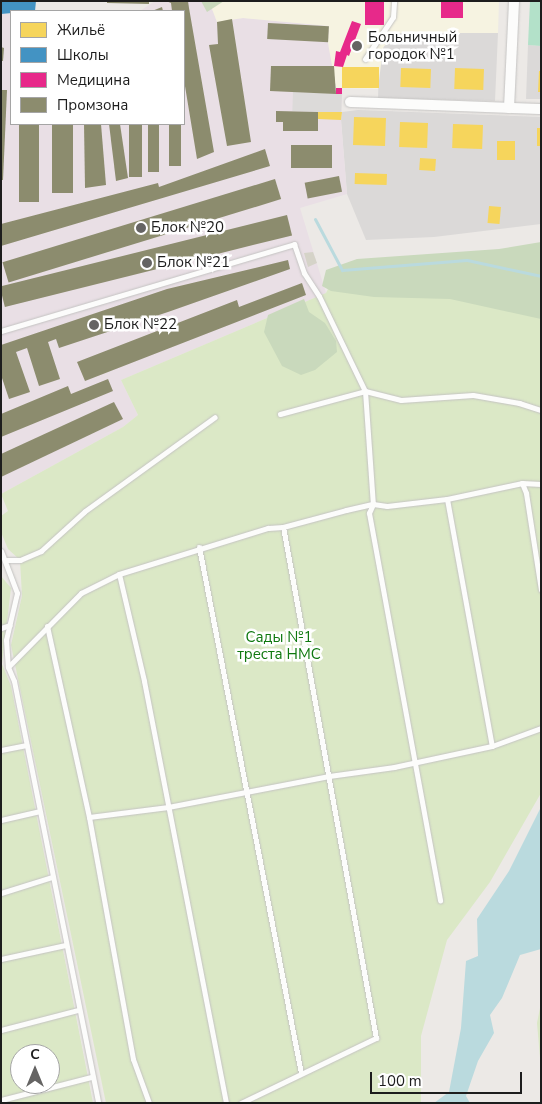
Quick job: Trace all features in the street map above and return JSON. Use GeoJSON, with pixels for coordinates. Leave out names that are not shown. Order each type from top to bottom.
{"type":"FeatureCollection","features":[{"type":"Feature","properties":{"kind":"street"},"geometry":{"type":"LineString","coordinates":[[509,108],[514,1]]}},
{"type":"Feature","properties":{"kind":"street"},"geometry":{"type":"LineString","coordinates":[[350,102],[541,109]]}},
{"type":"Feature","properties":{"kind":"lane"},"geometry":{"type":"LineString","coordinates":[[366,59],[393,17],[394,1]]}},
{"type":"Feature","properties":{"kind":"lane"},"geometry":{"type":"LineString","coordinates":[[1,331],[294,244],[304,273],[319,296],[365,391],[373,504],[369,513],[440,901]]}},
{"type":"Feature","properties":{"kind":"lane"},"geometry":{"type":"LineString","coordinates":[[280,414],[365,391],[401,400],[473,396],[519,403],[541,410]]}},
{"type":"Feature","properties":{"kind":"lane"},"geometry":{"type":"LineString","coordinates":[[7,560],[20,560],[41,551],[85,511],[216,417]]}},
{"type":"Feature","properties":{"kind":"lane"},"geometry":{"type":"LineString","coordinates":[[8,667],[81,593],[119,574],[200,547],[268,528],[283,527],[373,504],[387,506],[447,499],[522,483],[541,484]]}},
{"type":"Feature","properties":{"kind":"lane"},"geometry":{"type":"LineString","coordinates":[[522,483],[526,493],[541,590]]}},
{"type":"Feature","properties":{"kind":"lane"},"geometry":{"type":"LineString","coordinates":[[447,499],[492,746]]}},
{"type":"Feature","properties":{"kind":"lane"},"geometry":{"type":"LineString","coordinates":[[241,1103],[376,1038],[283,527]]}},
{"type":"Feature","properties":{"kind":"lane"},"geometry":{"type":"LineString","coordinates":[[200,547],[301,1073]]}},
{"type":"Feature","properties":{"kind":"lane"},"geometry":{"type":"LineString","coordinates":[[1,551],[7,560],[18,593],[6,640],[8,667],[14,681],[91,1076],[98,1103]]}},
{"type":"Feature","properties":{"kind":"lane"},"geometry":{"type":"LineString","coordinates":[[119,574],[168,807],[226,1103]]}},
{"type":"Feature","properties":{"kind":"lane"},"geometry":{"type":"LineString","coordinates":[[1,628],[10,625]]}},
{"type":"Feature","properties":{"kind":"lane"},"geometry":{"type":"LineString","coordinates":[[47,626],[89,817],[133,1059],[149,1103]]}},
{"type":"Feature","properties":{"kind":"lane"},"geometry":{"type":"LineString","coordinates":[[89,817],[168,807],[492,746],[541,728]]}},
{"type":"Feature","properties":{"kind":"lane"},"geometry":{"type":"LineString","coordinates":[[1,750],[26,745]]}},
{"type":"Feature","properties":{"kind":"lane"},"geometry":{"type":"LineString","coordinates":[[1,820],[39,811]]}},
{"type":"Feature","properties":{"kind":"lane"},"geometry":{"type":"LineString","coordinates":[[1,893],[52,877]]}},
{"type":"Feature","properties":{"kind":"lane"},"geometry":{"type":"LineString","coordinates":[[1,959],[66,945]]}},
{"type":"Feature","properties":{"kind":"lane"},"geometry":{"type":"LineString","coordinates":[[1,1030],[78,1010]]}},
{"type":"Feature","properties":{"kind":"lane"},"geometry":{"type":"LineString","coordinates":[[1,1100],[91,1076]]}},
{"type":"Feature","properties":{"kind":"shaded area"},"geometry":{"type":"Polygon","coordinates":[[[155,1],[209,1],[217,22],[243,18],[329,26],[336,87],[342,88],[341,120],[347,194],[300,208],[326,293],[121,380],[138,415],[123,427],[1,494],[1,14],[10,14],[10,125],[185,125],[185,10],[142,10],[155,1]]]}},
{"type":"Feature","properties":{"kind":"shaded area","name":"Больничный городок №1"},"geometry":{"type":"Polygon","coordinates":[[[209,1],[499,1],[498,33],[393,33],[383,48],[378,89],[336,88],[328,43],[329,26],[243,18],[217,22],[209,1]]]}},
{"type":"Feature","properties":{"kind":"shaded area"},"geometry":{"type":"Polygon","coordinates":[[[430,31],[498,33],[495,101],[378,98],[379,67],[383,48],[392,33],[425,34],[430,31]]]}},
{"type":"Feature","properties":{"kind":"shaded area"},"geometry":{"type":"Polygon","coordinates":[[[528,45],[541,46],[541,99],[526,99],[528,45]]]}},
{"type":"Feature","properties":{"kind":"shaded area"},"geometry":{"type":"Polygon","coordinates":[[[293,92],[342,94],[341,113],[292,111],[293,92]]]}},
{"type":"Feature","properties":{"kind":"shaded area"},"geometry":{"type":"Polygon","coordinates":[[[358,110],[541,117],[541,224],[434,237],[366,240],[347,194],[341,120],[342,112],[358,110]]]}},
{"type":"Feature","properties":{"kind":"shaded area"},"geometry":{"type":"Polygon","coordinates":[[[313,252],[317,263],[308,267],[304,253],[313,252]]]}},
{"type":"Feature","properties":{"kind":"green space"},"geometry":{"type":"Polygon","coordinates":[[[201,1],[224,1],[207,12],[201,1]]]}},
{"type":"Feature","properties":{"kind":"green space"},"geometry":{"type":"Polygon","coordinates":[[[530,1],[541,1],[541,46],[528,45],[530,1]]]}},
{"type":"Feature","properties":{"kind":"green space"},"geometry":{"type":"Polygon","coordinates":[[[541,242],[541,319],[450,299],[374,297],[331,291],[322,286],[326,270],[357,259],[499,249],[541,242]]]}},
{"type":"Feature","properties":{"kind":"green space","name":"Сады №1 треста НМС"},"geometry":{"type":"Polygon","coordinates":[[[336,273],[541,295],[541,793],[490,882],[447,940],[421,1036],[421,1103],[106,1103],[11,645],[22,596],[20,560],[8,549],[1,532],[1,516],[8,511],[1,494],[123,427],[138,415],[121,380],[326,293],[336,273]]]}},
{"type":"Feature","properties":{"kind":"green space"},"geometry":{"type":"Polygon","coordinates":[[[304,299],[309,312],[325,323],[336,341],[337,352],[315,370],[301,375],[282,366],[264,332],[268,315],[304,299]]]}},
{"type":"Feature","properties":{"kind":"green space"},"geometry":{"type":"Polygon","coordinates":[[[1,576],[11,588],[2,664],[11,686],[93,1103],[1,1103],[1,576]]]}},
{"type":"Feature","properties":{"kind":"green space"},"geometry":{"type":"Polygon","coordinates":[[[541,1003],[541,1069],[537,1023],[541,1003]]]}},
{"type":"Feature","properties":{"kind":"water"},"geometry":{"type":"Polygon","coordinates":[[[541,807],[541,949],[520,955],[502,998],[490,1015],[494,1033],[478,1061],[466,1096],[470,1103],[434,1103],[449,1092],[461,1028],[466,961],[478,956],[477,919],[509,871],[541,807]]]}},
{"type":"Feature","properties":{"kind":"building: Жильё"},"geometry":{"type":"Polygon","coordinates":[[[342,67],[379,67],[379,88],[342,88],[342,67]]]}},
{"type":"Feature","properties":{"kind":"building: Жильё"},"geometry":{"type":"Polygon","coordinates":[[[401,68],[431,69],[430,88],[400,87],[401,68]]]}},
{"type":"Feature","properties":{"kind":"building: Жильё"},"geometry":{"type":"Polygon","coordinates":[[[455,68],[484,69],[483,90],[454,89],[455,68]]]}},
{"type":"Feature","properties":{"kind":"building: Жильё"},"geometry":{"type":"Polygon","coordinates":[[[539,71],[541,71],[541,92],[538,92],[539,71]]]}},
{"type":"Feature","properties":{"kind":"building: Жильё"},"geometry":{"type":"Polygon","coordinates":[[[318,112],[342,112],[341,120],[318,119],[318,112]]]}},
{"type":"Feature","properties":{"kind":"building: Жильё"},"geometry":{"type":"Polygon","coordinates":[[[354,117],[386,118],[385,146],[353,145],[354,117]]]}},
{"type":"Feature","properties":{"kind":"building: Жильё"},"geometry":{"type":"Polygon","coordinates":[[[400,122],[428,123],[427,148],[399,147],[400,122]]]}},
{"type":"Feature","properties":{"kind":"building: Жильё"},"geometry":{"type":"Polygon","coordinates":[[[453,124],[483,125],[482,149],[452,148],[453,124]]]}},
{"type":"Feature","properties":{"kind":"building: Жильё"},"geometry":{"type":"Polygon","coordinates":[[[537,128],[541,128],[541,146],[537,146],[537,128]]]}},
{"type":"Feature","properties":{"kind":"building: Жильё"},"geometry":{"type":"Polygon","coordinates":[[[497,141],[515,141],[515,160],[497,160],[497,141]]]}},
{"type":"Feature","properties":{"kind":"building: Жильё"},"geometry":{"type":"Polygon","coordinates":[[[420,158],[436,159],[435,171],[419,170],[420,158]]]}},
{"type":"Feature","properties":{"kind":"building: Жильё"},"geometry":{"type":"Polygon","coordinates":[[[355,173],[387,174],[387,185],[355,184],[355,173]]]}},
{"type":"Feature","properties":{"kind":"building: Жильё"},"geometry":{"type":"Polygon","coordinates":[[[489,206],[501,207],[499,224],[488,223],[489,206]]]}},
{"type":"Feature","properties":{"kind":"building: Школы"},"geometry":{"type":"Polygon","coordinates":[[[1,1],[36,1],[35,10],[10,10],[10,13],[1,14],[1,1]]]}},
{"type":"Feature","properties":{"kind":"building: Медицина"},"geometry":{"type":"Polygon","coordinates":[[[365,1],[384,1],[384,25],[365,25],[365,1]]]}},
{"type":"Feature","properties":{"kind":"building: Медицина"},"geometry":{"type":"Polygon","coordinates":[[[441,1],[463,1],[463,18],[441,18],[441,1]]]}},
{"type":"Feature","properties":{"kind":"building: Медицина"},"geometry":{"type":"Polygon","coordinates":[[[352,21],[361,24],[349,56],[347,55],[343,67],[334,66],[336,51],[340,52],[352,21]]]}},
{"type":"Feature","properties":{"kind":"building: Медицина"},"geometry":{"type":"Polygon","coordinates":[[[336,88],[342,88],[342,94],[336,94],[336,88]]]}},
{"type":"Feature","properties":{"kind":"building: Промзона"},"geometry":{"type":"Polygon","coordinates":[[[107,1],[149,1],[149,4],[107,3],[107,1]]]}},
{"type":"Feature","properties":{"kind":"building: Промзона"},"geometry":{"type":"Polygon","coordinates":[[[166,1],[188,1],[214,152],[197,159],[185,86],[185,10],[172,10],[171,3],[166,1]]]}},
{"type":"Feature","properties":{"kind":"building: Промзона"},"geometry":{"type":"Polygon","coordinates":[[[232,19],[251,142],[227,146],[209,45],[218,44],[217,22],[232,19]]]}},
{"type":"Feature","properties":{"kind":"building: Промзона"},"geometry":{"type":"Polygon","coordinates":[[[268,23],[329,26],[328,42],[267,39],[268,23]]]}},
{"type":"Feature","properties":{"kind":"building: Промзона"},"geometry":{"type":"Polygon","coordinates":[[[1,47],[4,48],[3,61],[1,61],[1,47]]]}},
{"type":"Feature","properties":{"kind":"building: Промзона"},"geometry":{"type":"Polygon","coordinates":[[[271,66],[334,66],[336,94],[270,91],[271,66]]]}},
{"type":"Feature","properties":{"kind":"building: Промзона"},"geometry":{"type":"Polygon","coordinates":[[[1,90],[7,90],[3,180],[1,180],[1,90]]]}},
{"type":"Feature","properties":{"kind":"building: Промзона"},"geometry":{"type":"Polygon","coordinates":[[[276,111],[318,112],[318,131],[283,131],[283,122],[276,122],[276,111]]]}},
{"type":"Feature","properties":{"kind":"building: Промзона"},"geometry":{"type":"Polygon","coordinates":[[[19,125],[39,125],[39,202],[19,202],[19,125]]]}},
{"type":"Feature","properties":{"kind":"building: Промзона"},"geometry":{"type":"Polygon","coordinates":[[[52,125],[73,125],[73,193],[52,193],[52,125]]]}},
{"type":"Feature","properties":{"kind":"building: Промзона"},"geometry":{"type":"Polygon","coordinates":[[[84,125],[101,125],[106,185],[85,188],[84,125]]]}},
{"type":"Feature","properties":{"kind":"building: Промзона"},"geometry":{"type":"Polygon","coordinates":[[[109,125],[120,125],[128,178],[116,181],[109,125]]]}},
{"type":"Feature","properties":{"kind":"building: Промзона"},"geometry":{"type":"Polygon","coordinates":[[[129,125],[142,125],[142,177],[129,177],[129,125]]]}},
{"type":"Feature","properties":{"kind":"building: Промзона"},"geometry":{"type":"Polygon","coordinates":[[[148,125],[159,125],[159,172],[148,172],[148,125]]]}},
{"type":"Feature","properties":{"kind":"building: Промзона"},"geometry":{"type":"Polygon","coordinates":[[[169,125],[181,125],[181,166],[169,166],[169,125]]]}},
{"type":"Feature","properties":{"kind":"building: Промзона"},"geometry":{"type":"Polygon","coordinates":[[[291,145],[332,145],[332,168],[291,168],[291,145]]]}},
{"type":"Feature","properties":{"kind":"building: Промзона"},"geometry":{"type":"Polygon","coordinates":[[[265,149],[270,166],[1,246],[1,224],[158,183],[159,187],[265,149]]]}},
{"type":"Feature","properties":{"kind":"building: Промзона"},"geometry":{"type":"Polygon","coordinates":[[[339,176],[342,192],[308,198],[305,183],[339,176]]]}},
{"type":"Feature","properties":{"kind":"building: Промзона","name":"Блок №20"},"geometry":{"type":"Polygon","coordinates":[[[275,179],[281,199],[9,282],[2,262],[275,179]]]}},
{"type":"Feature","properties":{"kind":"building: Промзона","name":"Блок №21"},"geometry":{"type":"Polygon","coordinates":[[[287,215],[292,235],[5,307],[1,286],[287,215]]]}},
{"type":"Feature","properties":{"kind":"building: Промзона","name":"Блок №22"},"geometry":{"type":"Polygon","coordinates":[[[288,260],[290,269],[168,312],[59,348],[56,339],[48,342],[60,379],[39,386],[27,348],[16,352],[30,392],[9,399],[1,375],[1,345],[167,289],[288,260]]]}},
{"type":"Feature","properties":{"kind":"building: Промзона"},"geometry":{"type":"Polygon","coordinates":[[[302,283],[306,295],[85,381],[77,362],[237,300],[239,307],[302,283]]]}},
{"type":"Feature","properties":{"kind":"building: Промзона"},"geometry":{"type":"Polygon","coordinates":[[[108,379],[113,391],[1,437],[1,414],[68,386],[71,394],[108,379]]]}},
{"type":"Feature","properties":{"kind":"building: Промзона"},"geometry":{"type":"Polygon","coordinates":[[[114,402],[123,419],[1,477],[1,454],[114,402]]]}},
{"type":"Feature","properties":{"kind":"waterway"},"geometry":{"type":"LineString","coordinates":[[315,219],[342,270],[467,260],[541,276]]}},
{"type":"Feature","properties":{"kind":"place","name":"Больничный городок №1"},"geometry":{"type":"Point","coordinates":[357,46]}},
{"type":"Feature","properties":{"kind":"place","name":"Блок №20"},"geometry":{"type":"Point","coordinates":[141,228]}},
{"type":"Feature","properties":{"kind":"place","name":"Блок №21"},"geometry":{"type":"Point","coordinates":[147,263]}},
{"type":"Feature","properties":{"kind":"place","name":"Блок №22"},"geometry":{"type":"Point","coordinates":[94,325]}}]}
